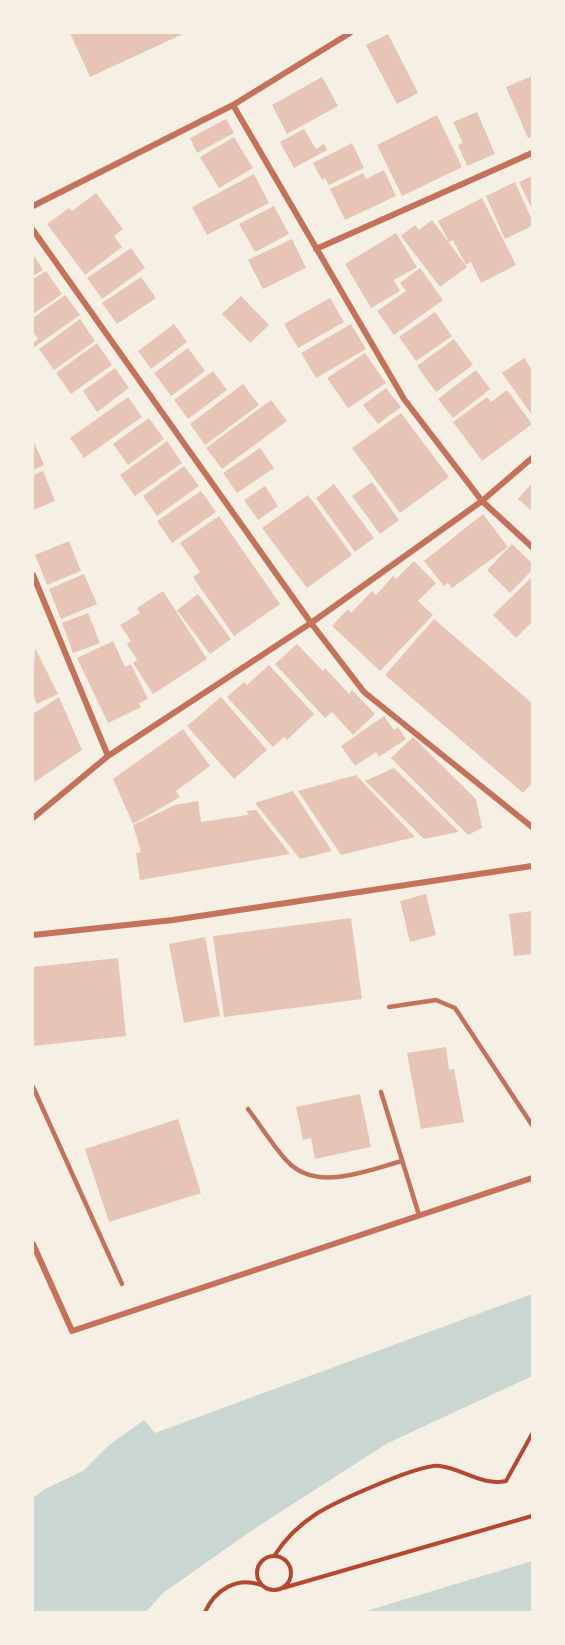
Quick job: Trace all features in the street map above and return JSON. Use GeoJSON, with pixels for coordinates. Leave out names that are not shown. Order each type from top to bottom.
{"type":"FeatureCollection","features":[{"type":"Feature","properties":{"kind":"street"},"geometry":{"type":"LineString","coordinates":[[33,207],[233,105],[350,33]]}},
{"type":"Feature","properties":{"kind":"street"},"geometry":{"type":"LineString","coordinates":[[233,105],[404,399],[482,501],[532,548]]}},
{"type":"Feature","properties":{"kind":"street"},"geometry":{"type":"LineString","coordinates":[[316,249],[532,153]]}},
{"type":"Feature","properties":{"kind":"street"},"geometry":{"type":"LineString","coordinates":[[33,230],[311,623],[364,692],[532,826]]}},
{"type":"Feature","properties":{"kind":"street"},"geometry":{"type":"LineString","coordinates":[[33,818],[108,756],[311,623],[482,501],[532,458]]}},
{"type":"Feature","properties":{"kind":"street"},"geometry":{"type":"LineString","coordinates":[[33,574],[108,756]]}},
{"type":"Feature","properties":{"kind":"street"},"geometry":{"type":"LineString","coordinates":[[33,935],[172,920],[532,866]]}},
{"type":"Feature","properties":{"kind":"street"},"geometry":{"type":"LineString","coordinates":[[33,1244],[72,1331],[532,1178]]}},
{"type":"Feature","properties":{"kind":"lane"},"geometry":{"type":"LineString","coordinates":[[389,1007],[436,1000],[455,1008],[532,1125]]}},
{"type":"Feature","properties":{"kind":"lane"},"geometry":{"type":"LineString","coordinates":[[33,1087],[123,1284]]}},
{"type":"Feature","properties":{"kind":"lane"},"geometry":{"type":"LineString","coordinates":[[381,1092],[419,1215]]}},
{"type":"Feature","properties":{"kind":"lane"},"geometry":{"type":"LineString","coordinates":[[248,1109],[288,1163],[308,1174],[338,1177],[402,1161]]}},
{"type":"Feature","properties":{"kind":"path"},"geometry":{"type":"LineString","coordinates":[[274,1556],[292,1532],[317,1514],[402,1475],[438,1465],[482,1480],[496,1483],[506,1481],[532,1434]]}},
{"type":"Feature","properties":{"kind":"path"},"geometry":{"type":"LineString","coordinates":[[205,1612],[211,1599],[222,1590],[250,1581],[271,1590],[283,1588],[532,1516]]}},
{"type":"Feature","properties":{"kind":"path"},"geometry":{"type":"LineString","coordinates":[[261,1585],[257,1569],[263,1559],[274,1556],[285,1559],[291,1568],[290,1580],[283,1588]]}},
{"type":"Feature","properties":{"kind":"shaded area"},"geometry":{"type":"Polygon","coordinates":[[[532,1294],[532,1376],[386,1444],[251,1531],[163,1593],[146,1612],[33,1612],[33,1498],[45,1489],[83,1471],[108,1446],[144,1420],[155,1433],[532,1294]]]}},
{"type":"Feature","properties":{"kind":"shaded area"},"geometry":{"type":"Polygon","coordinates":[[[532,1561],[532,1612],[363,1612],[532,1561]]]}},
{"type":"Feature","properties":{"kind":"building"},"geometry":{"type":"Polygon","coordinates":[[[70,33],[185,33],[90,77],[70,33]]]}},
{"type":"Feature","properties":{"kind":"building"},"geometry":{"type":"Polygon","coordinates":[[[388,34],[418,93],[397,104],[366,45],[388,34]]]}},
{"type":"Feature","properties":{"kind":"building"},"geometry":{"type":"Polygon","coordinates":[[[532,76],[532,137],[528,138],[506,87],[532,76]]]}},
{"type":"Feature","properties":{"kind":"building"},"geometry":{"type":"Polygon","coordinates":[[[322,77],[338,106],[287,134],[272,105],[322,77]]]}},
{"type":"Feature","properties":{"kind":"building"},"geometry":{"type":"Polygon","coordinates":[[[477,112],[495,154],[467,166],[458,145],[463,143],[453,122],[477,112]]]}},
{"type":"Feature","properties":{"kind":"building"},"geometry":{"type":"Polygon","coordinates":[[[437,115],[462,167],[402,196],[377,145],[437,115]]]}},
{"type":"Feature","properties":{"kind":"building"},"geometry":{"type":"Polygon","coordinates":[[[226,119],[234,133],[197,153],[190,138],[226,119]]]}},
{"type":"Feature","properties":{"kind":"building"},"geometry":{"type":"Polygon","coordinates":[[[304,129],[316,149],[324,144],[327,150],[294,168],[280,142],[304,129]]]}},
{"type":"Feature","properties":{"kind":"building"},"geometry":{"type":"Polygon","coordinates":[[[234,137],[253,168],[219,188],[200,157],[234,137]]]}},
{"type":"Feature","properties":{"kind":"building"},"geometry":{"type":"Polygon","coordinates":[[[352,143],[364,168],[329,185],[325,178],[322,180],[313,163],[352,143]]]}},
{"type":"Feature","properties":{"kind":"building"},"geometry":{"type":"Polygon","coordinates":[[[384,170],[396,196],[345,220],[330,189],[363,173],[366,179],[384,170]]]}},
{"type":"Feature","properties":{"kind":"building"},"geometry":{"type":"Polygon","coordinates":[[[254,174],[269,203],[207,235],[192,207],[254,174]]]}},
{"type":"Feature","properties":{"kind":"building"},"geometry":{"type":"Polygon","coordinates":[[[532,176],[532,209],[519,182],[532,176]]]}},
{"type":"Feature","properties":{"kind":"building"},"geometry":{"type":"Polygon","coordinates":[[[515,182],[532,220],[532,226],[505,239],[486,196],[515,182]]]}},
{"type":"Feature","properties":{"kind":"building"},"geometry":{"type":"Polygon","coordinates":[[[96,193],[123,229],[114,236],[122,247],[85,275],[47,224],[69,208],[72,211],[96,193]]]}},
{"type":"Feature","properties":{"kind":"building"},"geometry":{"type":"Polygon","coordinates":[[[482,198],[516,265],[481,283],[471,262],[466,265],[453,240],[449,242],[438,221],[482,198]]]}},
{"type":"Feature","properties":{"kind":"building"},"geometry":{"type":"Polygon","coordinates":[[[274,206],[289,234],[255,252],[239,224],[274,206]]]}},
{"type":"Feature","properties":{"kind":"building"},"geometry":{"type":"Polygon","coordinates":[[[432,220],[467,267],[440,287],[401,236],[415,225],[419,230],[432,220]]]}},
{"type":"Feature","properties":{"kind":"building"},"geometry":{"type":"Polygon","coordinates":[[[396,233],[417,267],[394,280],[400,291],[371,308],[345,264],[396,233]]]}},
{"type":"Feature","properties":{"kind":"building"},"geometry":{"type":"Polygon","coordinates":[[[292,239],[306,268],[263,289],[248,260],[292,239]]]}},
{"type":"Feature","properties":{"kind":"building"},"geometry":{"type":"Polygon","coordinates":[[[131,248],[145,268],[102,299],[87,278],[131,248]]]}},
{"type":"Feature","properties":{"kind":"building"},"geometry":{"type":"Polygon","coordinates":[[[33,254],[43,270],[33,276],[33,254]]]}},
{"type":"Feature","properties":{"kind":"building"},"geometry":{"type":"Polygon","coordinates":[[[420,268],[443,300],[394,335],[377,311],[406,291],[400,283],[420,268]]]}},
{"type":"Feature","properties":{"kind":"building"},"geometry":{"type":"Polygon","coordinates":[[[46,271],[62,294],[33,314],[33,279],[46,271]]]}},
{"type":"Feature","properties":{"kind":"building"},"geometry":{"type":"Polygon","coordinates":[[[141,277],[156,298],[117,324],[102,303],[141,277]]]}},
{"type":"Feature","properties":{"kind":"building"},"geometry":{"type":"Polygon","coordinates":[[[65,295],[80,315],[33,348],[33,343],[38,339],[33,332],[33,318],[65,295]]]}},
{"type":"Feature","properties":{"kind":"building"},"geometry":{"type":"Polygon","coordinates":[[[241,296],[269,325],[250,343],[222,314],[241,296]]]}},
{"type":"Feature","properties":{"kind":"building"},"geometry":{"type":"Polygon","coordinates":[[[330,298],[344,322],[298,348],[284,324],[330,298]]]}},
{"type":"Feature","properties":{"kind":"building"},"geometry":{"type":"Polygon","coordinates":[[[435,312],[452,336],[416,361],[399,337],[435,312]]]}},
{"type":"Feature","properties":{"kind":"building"},"geometry":{"type":"Polygon","coordinates":[[[80,319],[95,341],[54,370],[39,349],[80,319]]]}},
{"type":"Feature","properties":{"kind":"building"},"geometry":{"type":"Polygon","coordinates":[[[174,324],[187,342],[151,369],[138,351],[174,324]]]}},
{"type":"Feature","properties":{"kind":"building"},"geometry":{"type":"Polygon","coordinates":[[[351,324],[366,349],[316,378],[301,353],[351,324]]]}},
{"type":"Feature","properties":{"kind":"building"},"geometry":{"type":"Polygon","coordinates":[[[454,339],[473,365],[436,392],[417,366],[454,339]]]}},
{"type":"Feature","properties":{"kind":"building"},"geometry":{"type":"Polygon","coordinates":[[[97,343],[112,365],[71,394],[56,373],[97,343]]]}},
{"type":"Feature","properties":{"kind":"building"},"geometry":{"type":"Polygon","coordinates":[[[188,348],[205,371],[171,396],[154,373],[188,348]]]}},
{"type":"Feature","properties":{"kind":"building"},"geometry":{"type":"Polygon","coordinates":[[[365,353],[386,383],[348,408],[327,378],[365,353]]]}},
{"type":"Feature","properties":{"kind":"building"},"geometry":{"type":"Polygon","coordinates":[[[524,358],[532,370],[532,415],[502,373],[524,358]]]}},
{"type":"Feature","properties":{"kind":"building"},"geometry":{"type":"Polygon","coordinates":[[[115,368],[129,388],[97,412],[83,391],[115,368]]]}},
{"type":"Feature","properties":{"kind":"building"},"geometry":{"type":"Polygon","coordinates":[[[476,370],[490,389],[453,418],[438,399],[476,370]]]}},
{"type":"Feature","properties":{"kind":"building"},"geometry":{"type":"Polygon","coordinates":[[[213,371],[227,390],[188,419],[174,400],[213,371]]]}},
{"type":"Feature","properties":{"kind":"building"},"geometry":{"type":"Polygon","coordinates":[[[243,384],[259,405],[205,445],[190,424],[243,384]]]}},
{"type":"Feature","properties":{"kind":"building"},"geometry":{"type":"Polygon","coordinates":[[[386,388],[401,407],[378,424],[363,405],[386,388]]]}},
{"type":"Feature","properties":{"kind":"building"},"geometry":{"type":"Polygon","coordinates":[[[507,390],[532,424],[482,461],[453,422],[487,397],[491,402],[507,390]]]}},
{"type":"Feature","properties":{"kind":"building"},"geometry":{"type":"Polygon","coordinates":[[[128,397],[142,417],[84,458],[70,438],[128,397]]]}},
{"type":"Feature","properties":{"kind":"building"},"geometry":{"type":"Polygon","coordinates":[[[271,400],[287,421],[222,469],[206,448],[271,400]]]}},
{"type":"Feature","properties":{"kind":"building"},"geometry":{"type":"Polygon","coordinates":[[[401,413],[449,477],[400,513],[352,448],[401,413]]]}},
{"type":"Feature","properties":{"kind":"building"},"geometry":{"type":"Polygon","coordinates":[[[149,418],[164,439],[128,465],[113,444],[149,418]]]}},
{"type":"Feature","properties":{"kind":"building"},"geometry":{"type":"Polygon","coordinates":[[[33,440],[44,465],[33,470],[33,440]]]}},
{"type":"Feature","properties":{"kind":"building"},"geometry":{"type":"Polygon","coordinates":[[[167,441],[182,463],[135,496],[120,475],[167,441]]]}},
{"type":"Feature","properties":{"kind":"building"},"geometry":{"type":"Polygon","coordinates":[[[260,448],[274,468],[237,493],[223,473],[260,448]]]}},
{"type":"Feature","properties":{"kind":"building"},"geometry":{"type":"Polygon","coordinates":[[[184,466],[199,486],[157,516],[143,496],[184,466]]]}},
{"type":"Feature","properties":{"kind":"building"},"geometry":{"type":"Polygon","coordinates":[[[43,471],[55,501],[33,510],[33,475],[43,471]]]}},
{"type":"Feature","properties":{"kind":"building"},"geometry":{"type":"Polygon","coordinates":[[[372,482],[399,520],[380,534],[352,496],[372,482]]]}},
{"type":"Feature","properties":{"kind":"building"},"geometry":{"type":"Polygon","coordinates":[[[532,483],[532,511],[518,499],[532,483]]]}},
{"type":"Feature","properties":{"kind":"building"},"geometry":{"type":"Polygon","coordinates":[[[334,484],[374,538],[355,552],[316,498],[334,484]]]}},
{"type":"Feature","properties":{"kind":"building"},"geometry":{"type":"Polygon","coordinates":[[[265,486],[278,506],[258,520],[244,500],[265,486]]]}},
{"type":"Feature","properties":{"kind":"building"},"geometry":{"type":"Polygon","coordinates":[[[201,491],[216,512],[172,543],[157,521],[201,491]]]}},
{"type":"Feature","properties":{"kind":"building"},"geometry":{"type":"Polygon","coordinates":[[[308,495],[352,555],[307,588],[262,528],[308,495]]]}},
{"type":"Feature","properties":{"kind":"building"},"geometry":{"type":"Polygon","coordinates":[[[483,514],[508,547],[452,588],[448,583],[444,586],[424,561],[483,514]]]}},
{"type":"Feature","properties":{"kind":"building"},"geometry":{"type":"Polygon","coordinates":[[[219,516],[280,604],[234,636],[193,577],[200,572],[180,543],[219,516]]]}},
{"type":"Feature","properties":{"kind":"building"},"geometry":{"type":"Polygon","coordinates":[[[69,541],[81,571],[47,585],[35,555],[69,541]]]}},
{"type":"Feature","properties":{"kind":"building"},"geometry":{"type":"Polygon","coordinates":[[[512,544],[532,563],[532,570],[510,593],[487,570],[512,544]]]}},
{"type":"Feature","properties":{"kind":"building"},"geometry":{"type":"Polygon","coordinates":[[[414,561],[436,583],[418,601],[433,615],[380,671],[332,626],[348,609],[351,613],[372,591],[376,595],[393,576],[396,579],[414,561]]]}},
{"type":"Feature","properties":{"kind":"building"},"geometry":{"type":"Polygon","coordinates":[[[84,574],[97,604],[61,619],[49,589],[84,574]]]}},
{"type":"Feature","properties":{"kind":"building"},"geometry":{"type":"Polygon","coordinates":[[[532,577],[532,622],[516,638],[493,615],[532,577]]]}},
{"type":"Feature","properties":{"kind":"building"},"geometry":{"type":"Polygon","coordinates":[[[163,591],[207,659],[153,694],[133,663],[137,660],[127,644],[131,641],[120,625],[140,613],[137,608],[163,591]]]}},
{"type":"Feature","properties":{"kind":"building"},"geometry":{"type":"Polygon","coordinates":[[[198,594],[231,639],[210,654],[177,610],[198,594]]]}},
{"type":"Feature","properties":{"kind":"building"},"geometry":{"type":"Polygon","coordinates":[[[88,613],[100,643],[73,653],[62,623],[88,613]]]}},
{"type":"Feature","properties":{"kind":"building"},"geometry":{"type":"Polygon","coordinates":[[[434,619],[532,703],[532,783],[523,793],[385,675],[434,619]]]}},
{"type":"Feature","properties":{"kind":"building"},"geometry":{"type":"Polygon","coordinates":[[[113,641],[125,667],[131,664],[148,699],[139,703],[141,707],[108,723],[77,658],[113,641]]]}},
{"type":"Feature","properties":{"kind":"building"},"geometry":{"type":"Polygon","coordinates":[[[297,644],[323,671],[325,668],[349,694],[352,690],[375,714],[353,735],[332,712],[325,718],[275,664],[297,644]]]}},
{"type":"Feature","properties":{"kind":"building"},"geometry":{"type":"Polygon","coordinates":[[[35,648],[58,694],[37,704],[33,695],[35,648]]]}},
{"type":"Feature","properties":{"kind":"building"},"geometry":{"type":"Polygon","coordinates":[[[269,665],[314,714],[287,740],[284,737],[273,747],[227,697],[244,682],[247,685],[269,665]]]}},
{"type":"Feature","properties":{"kind":"building"},"geometry":{"type":"Polygon","coordinates":[[[59,697],[82,750],[33,783],[33,714],[59,697]]]}},
{"type":"Feature","properties":{"kind":"building"},"geometry":{"type":"Polygon","coordinates":[[[221,697],[267,750],[234,779],[187,726],[221,697]]]}},
{"type":"Feature","properties":{"kind":"building"},"geometry":{"type":"Polygon","coordinates":[[[384,716],[394,730],[398,727],[406,739],[379,757],[376,752],[355,766],[341,746],[384,716]]]}},
{"type":"Feature","properties":{"kind":"building"},"geometry":{"type":"Polygon","coordinates":[[[183,729],[210,766],[176,791],[180,797],[133,824],[113,779],[183,729]]]}},
{"type":"Feature","properties":{"kind":"building"},"geometry":{"type":"Polygon","coordinates":[[[413,737],[476,799],[482,828],[468,835],[391,758],[413,737]]]}},
{"type":"Feature","properties":{"kind":"building"},"geometry":{"type":"Polygon","coordinates":[[[394,768],[459,832],[424,839],[365,781],[394,768]]]}},
{"type":"Feature","properties":{"kind":"building"},"geometry":{"type":"Polygon","coordinates":[[[356,775],[415,837],[341,855],[298,791],[356,775]]]}},
{"type":"Feature","properties":{"kind":"building"},"geometry":{"type":"Polygon","coordinates":[[[293,791],[332,851],[300,859],[255,803],[293,791]]]}},
{"type":"Feature","properties":{"kind":"building"},"geometry":{"type":"Polygon","coordinates":[[[198,801],[201,822],[248,815],[247,811],[256,810],[290,854],[140,880],[136,853],[141,852],[133,825],[175,805],[198,801]]]}},
{"type":"Feature","properties":{"kind":"building"},"geometry":{"type":"Polygon","coordinates":[[[426,894],[436,935],[410,942],[400,901],[426,894]]]}},
{"type":"Feature","properties":{"kind":"building"},"geometry":{"type":"Polygon","coordinates":[[[532,911],[532,954],[514,956],[509,914],[532,911]]]}},
{"type":"Feature","properties":{"kind":"building"},"geometry":{"type":"Polygon","coordinates":[[[351,918],[362,999],[224,1017],[213,936],[351,918]]]}},
{"type":"Feature","properties":{"kind":"building"},"geometry":{"type":"Polygon","coordinates":[[[205,937],[220,1016],[184,1023],[169,944],[205,937]]]}},
{"type":"Feature","properties":{"kind":"building"},"geometry":{"type":"Polygon","coordinates":[[[118,958],[126,1036],[33,1046],[33,967],[118,958]]]}},
{"type":"Feature","properties":{"kind":"building"},"geometry":{"type":"Polygon","coordinates":[[[446,1047],[449,1070],[454,1069],[464,1122],[421,1129],[407,1053],[446,1047]]]}},
{"type":"Feature","properties":{"kind":"building"},"geometry":{"type":"Polygon","coordinates":[[[360,1094],[371,1147],[315,1159],[311,1138],[303,1140],[296,1107],[360,1094]]]}},
{"type":"Feature","properties":{"kind":"building"},"geometry":{"type":"Polygon","coordinates":[[[178,1119],[201,1193],[109,1222],[85,1149],[178,1119]]]}}]}
